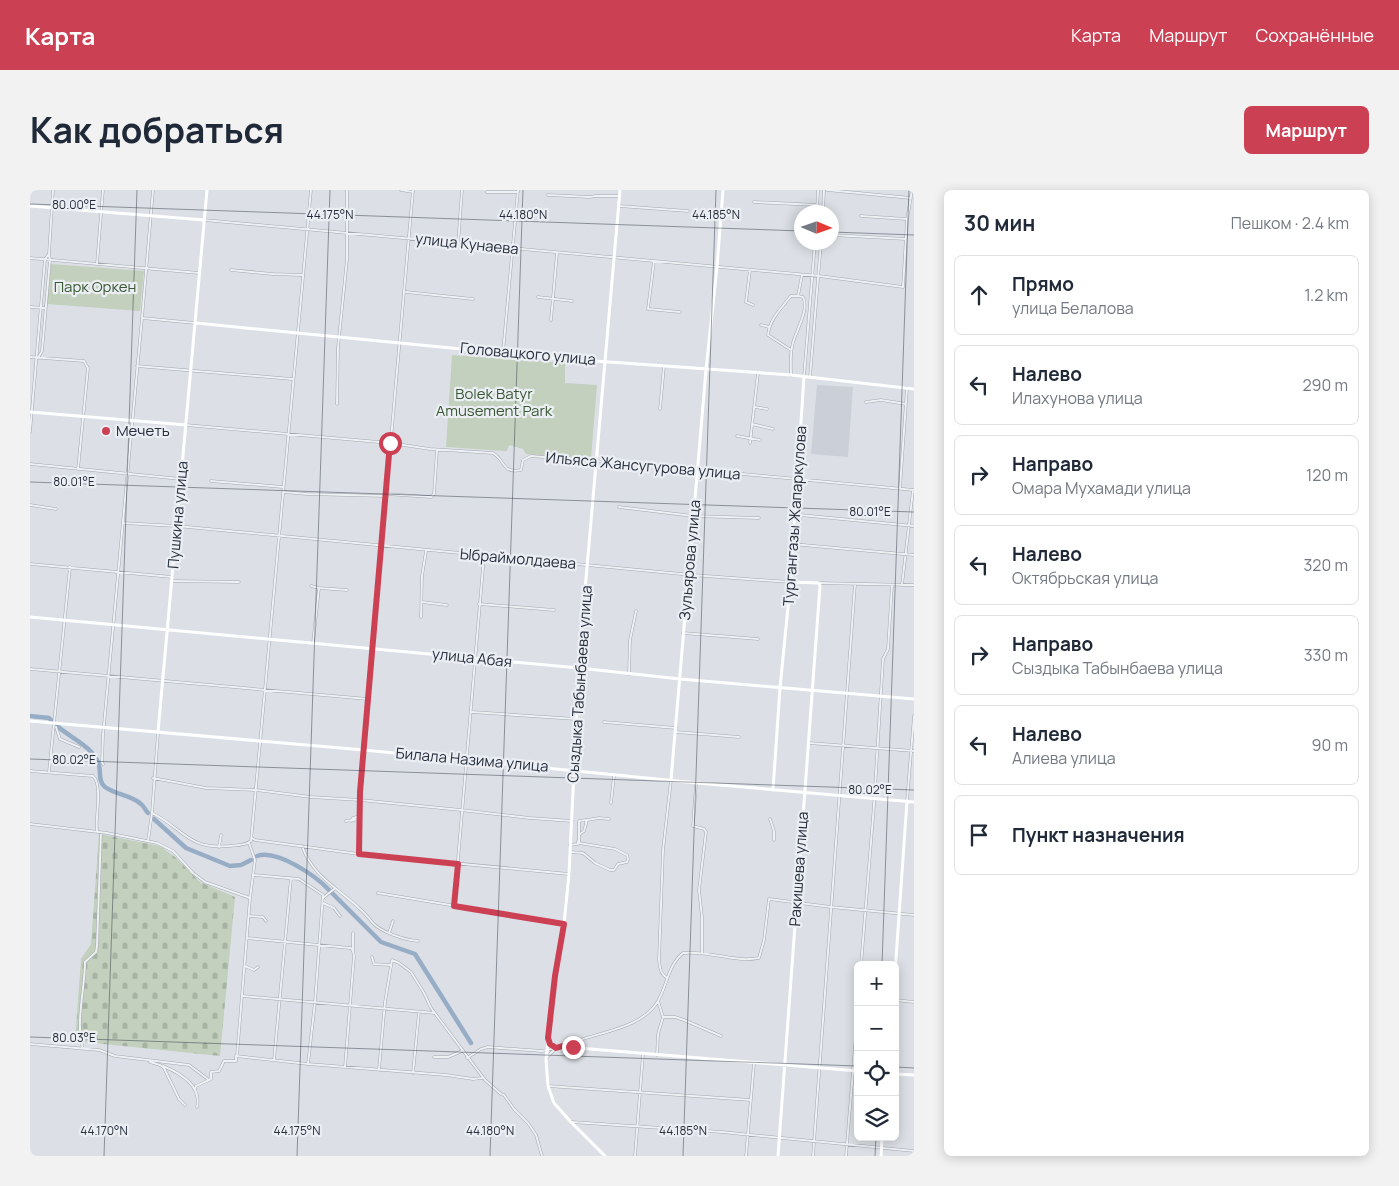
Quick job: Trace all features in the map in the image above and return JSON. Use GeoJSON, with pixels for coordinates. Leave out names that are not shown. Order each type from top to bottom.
{"type":"FeatureCollection","features":[{"type":"Feature","properties":{"kind":"street"},"geometry":{"type":"LineString","coordinates":[[38,358],[42,352],[50,260],[53,190]]}},
{"type":"Feature","properties":{"kind":"street"},"geometry":{"type":"LineString","coordinates":[[97,264],[103,190]]}},
{"type":"Feature","properties":{"kind":"street"},"geometry":{"type":"LineString","coordinates":[[104,764],[102,748],[153,190]]}},
{"type":"Feature","properties":{"kind":"street","name":"Пушкина улица"},"geometry":{"type":"LineString","coordinates":[[148,841],[207,190]]}},
{"type":"Feature","properties":{"kind":"street"},"geometry":{"type":"LineString","coordinates":[[152,813],[196,842],[206,846],[219,847],[248,843],[252,838],[310,190]]}},
{"type":"Feature","properties":{"kind":"street"},"geometry":{"type":"LineString","coordinates":[[337,404],[339,336],[347,259],[347,190]]}},
{"type":"Feature","properties":{"kind":"street"},"geometry":{"type":"LineString","coordinates":[[359,854],[360,800],[372,648],[413,191],[401,190]]}},
{"type":"Feature","properties":{"kind":"street"},"geometry":{"type":"LineString","coordinates":[[458,244],[462,190]]}},
{"type":"Feature","properties":{"kind":"street","name":"Сыздыка Табынбаева улица"},"geometry":{"type":"LineString","coordinates":[[605,1156],[554,1103],[548,1086],[546,1050],[555,976],[564,924],[569,874],[579,668],[620,190]]}},
{"type":"Feature","properties":{"kind":"street","name":"Зульярова улица"},"geometry":{"type":"LineString","coordinates":[[671,780],[723,190]]}},
{"type":"Feature","properties":{"kind":"street"},"geometry":{"type":"LineString","coordinates":[[754,202],[818,205],[818,190]]}},
{"type":"Feature","properties":{"kind":"street"},"geometry":{"type":"LineString","coordinates":[[824,205],[826,190],[910,198]]}},
{"type":"Feature","properties":{"kind":"street"},"geometry":{"type":"LineString","coordinates":[[839,235],[906,239],[912,190]]}},
{"type":"Feature","properties":{"kind":"street"},"geometry":{"type":"LineString","coordinates":[[487,192],[518,191],[502,353]]}},
{"type":"Feature","properties":{"kind":"street"},"geometry":{"type":"LineString","coordinates":[[548,195],[619,196]]}},
{"type":"Feature","properties":{"kind":"street","name":"улица Кунаева"},"geometry":{"type":"LineString","coordinates":[[30,206],[408,238],[819,276],[903,287],[906,239]]}},
{"type":"Feature","properties":{"kind":"street"},"geometry":{"type":"LineString","coordinates":[[619,206],[688,211]]}},
{"type":"Feature","properties":{"kind":"street"},"geometry":{"type":"LineString","coordinates":[[860,216],[907,220]]}},
{"type":"Feature","properties":{"kind":"street","name":"Тургангазы Жапаркулова"},"geometry":{"type":"LineString","coordinates":[[773,790],[815,250]]}},
{"type":"Feature","properties":{"kind":"street"},"geometry":{"type":"LineString","coordinates":[[810,378],[821,250]]}},
{"type":"Feature","properties":{"kind":"street"},"geometry":{"type":"LineString","coordinates":[[551,320],[556,252]]}},
{"type":"Feature","properties":{"kind":"street"},"geometry":{"type":"LineString","coordinates":[[30,432],[38,358],[45,259],[49,254]]}},
{"type":"Feature","properties":{"kind":"street"},"geometry":{"type":"LineString","coordinates":[[30,258],[199,273]]}},
{"type":"Feature","properties":{"kind":"street"},"geometry":{"type":"LineString","coordinates":[[654,261],[648,308],[680,312]]}},
{"type":"Feature","properties":{"kind":"street"},"geometry":{"type":"LineString","coordinates":[[231,270],[302,275]]}},
{"type":"Feature","properties":{"kind":"street"},"geometry":{"type":"LineString","coordinates":[[750,270],[746,302],[753,305]]}},
{"type":"Feature","properties":{"kind":"street"},"geometry":{"type":"LineString","coordinates":[[798,296],[802,275]]}},
{"type":"Feature","properties":{"kind":"street"},"geometry":{"type":"LineString","coordinates":[[405,292],[473,299]]}},
{"type":"Feature","properties":{"kind":"street"},"geometry":{"type":"LineString","coordinates":[[791,350],[768,335],[769,327],[791,296],[798,296],[803,297],[804,306],[791,350],[791,375]]}},
{"type":"Feature","properties":{"kind":"street"},"geometry":{"type":"LineString","coordinates":[[538,297],[572,300]]}},
{"type":"Feature","properties":{"kind":"street"},"geometry":{"type":"LineString","coordinates":[[30,307],[45,308]]}},
{"type":"Feature","properties":{"kind":"street","name":"Головацкого улица"},"geometry":{"type":"LineString","coordinates":[[142,318],[502,353],[791,375],[914,389]]}},
{"type":"Feature","properties":{"kind":"street"},"geometry":{"type":"LineString","coordinates":[[761,325],[769,327]]}},
{"type":"Feature","properties":{"kind":"street"},"geometry":{"type":"LineString","coordinates":[[30,357],[84,361],[87,363],[84,417],[78,469]]}},
{"type":"Feature","properties":{"kind":"street"},"geometry":{"type":"LineString","coordinates":[[137,366],[292,379]]}},
{"type":"Feature","properties":{"kind":"street"},"geometry":{"type":"LineString","coordinates":[[660,409],[664,366]]}},
{"type":"Feature","properties":{"kind":"street"},"geometry":{"type":"LineString","coordinates":[[750,443],[758,373]]}},
{"type":"Feature","properties":{"kind":"street"},"geometry":{"type":"LineString","coordinates":[[900,489],[907,388]]}},
{"type":"Feature","properties":{"kind":"street"},"geometry":{"type":"LineString","coordinates":[[866,402],[881,400],[906,404]]}},
{"type":"Feature","properties":{"kind":"street"},"geometry":{"type":"LineString","coordinates":[[755,407],[767,409]]}},
{"type":"Feature","properties":{"kind":"street","name":"Ильяса Жансугурова улица"},"geometry":{"type":"LineString","coordinates":[[31,412],[390,443],[437,450],[493,453],[504,466],[512,471],[521,470],[523,460],[531,456],[914,490]]}},
{"type":"Feature","properties":{"kind":"street"},"geometry":{"type":"LineString","coordinates":[[752,424],[773,430]]}},
{"type":"Feature","properties":{"kind":"street"},"geometry":{"type":"LineString","coordinates":[[737,436],[760,440]]}},
{"type":"Feature","properties":{"kind":"street"},"geometry":{"type":"LineString","coordinates":[[283,492],[431,497],[434,494],[437,450]]}},
{"type":"Feature","properties":{"kind":"street"},"geometry":{"type":"LineString","coordinates":[[30,464],[181,479]]}},
{"type":"Feature","properties":{"kind":"street"},"geometry":{"type":"LineString","coordinates":[[798,544],[803,479]]}},
{"type":"Feature","properties":{"kind":"street"},"geometry":{"type":"LineString","coordinates":[[211,482],[283,487]]}},
{"type":"Feature","properties":{"kind":"street"},"geometry":{"type":"LineString","coordinates":[[902,585],[914,490]]}},
{"type":"Feature","properties":{"kind":"street"},"geometry":{"type":"LineString","coordinates":[[30,505],[56,509]]}},
{"type":"Feature","properties":{"kind":"street"},"geometry":{"type":"LineString","coordinates":[[619,507],[693,516],[758,518]]}},
{"type":"Feature","properties":{"kind":"street"},"geometry":{"type":"LineString","coordinates":[[800,515],[914,526]]}},
{"type":"Feature","properties":{"kind":"street","name":"Ыбраймолдаева"},"geometry":{"type":"LineString","coordinates":[[122,523],[177,526],[689,575],[790,582],[914,585]]}},
{"type":"Feature","properties":{"kind":"street"},"geometry":{"type":"LineString","coordinates":[[792,544],[914,555]]}},
{"type":"Feature","properties":{"kind":"street"},"geometry":{"type":"LineString","coordinates":[[421,617],[426,551]]}},
{"type":"Feature","properties":{"kind":"street"},"geometry":{"type":"LineString","coordinates":[[454,906],[484,556]]}},
{"type":"Feature","properties":{"kind":"street"},"geometry":{"type":"LineString","coordinates":[[30,564],[172,579],[239,582]]}},
{"type":"Feature","properties":{"kind":"street"},"geometry":{"type":"LineString","coordinates":[[49,772],[70,567]]}},
{"type":"Feature","properties":{"kind":"street","name":"Ракишева улица"},"geometry":{"type":"LineString","coordinates":[[778,1156],[813,691],[819,583]]}},
{"type":"Feature","properties":{"kind":"street"},"geometry":{"type":"LineString","coordinates":[[813,1156],[855,584]]}},
{"type":"Feature","properties":{"kind":"street"},"geometry":{"type":"LineString","coordinates":[[861,961],[882,697],[883,659],[888,649],[892,585]]}},
{"type":"Feature","properties":{"kind":"street"},"geometry":{"type":"LineString","coordinates":[[311,586],[347,590]]}},
{"type":"Feature","properties":{"kind":"street"},"geometry":{"type":"LineString","coordinates":[[313,643],[319,588]]}},
{"type":"Feature","properties":{"kind":"street"},"geometry":{"type":"LineString","coordinates":[[422,602],[447,605]]}},
{"type":"Feature","properties":{"kind":"street"},"geometry":{"type":"LineString","coordinates":[[479,604],[554,610]]}},
{"type":"Feature","properties":{"kind":"street"},"geometry":{"type":"LineString","coordinates":[[629,674],[630,640],[636,611]]}},
{"type":"Feature","properties":{"kind":"street","name":"улица Абая"},"geometry":{"type":"LineString","coordinates":[[30,617],[372,648],[680,679],[914,699]]}},
{"type":"Feature","properties":{"kind":"street"},"geometry":{"type":"LineString","coordinates":[[683,633],[758,639]]}},
{"type":"Feature","properties":{"kind":"street"},"geometry":{"type":"LineString","coordinates":[[30,669],[368,699]]}},
{"type":"Feature","properties":{"kind":"street"},"geometry":{"type":"LineString","coordinates":[[471,712],[576,719]]}},
{"type":"Feature","properties":{"kind":"street"},"geometry":{"type":"LineString","coordinates":[[896,961],[907,801],[913,751],[914,716]]}},
{"type":"Feature","properties":{"kind":"street","name":"Билала Назима улица"},"geometry":{"type":"LineString","coordinates":[[30,721],[364,750],[696,783],[914,802]]}},
{"type":"Feature","properties":{"kind":"street"},"geometry":{"type":"LineString","coordinates":[[604,722],[739,737]]}},
{"type":"Feature","properties":{"kind":"street"},"geometry":{"type":"LineString","coordinates":[[55,724],[60,739],[79,747]]}},
{"type":"Feature","properties":{"kind":"street"},"geometry":{"type":"LineString","coordinates":[[808,743],[913,751]]}},
{"type":"Feature","properties":{"kind":"street"},"geometry":{"type":"LineString","coordinates":[[30,771],[93,776],[97,780],[98,786],[97,832]]}},
{"type":"Feature","properties":{"kind":"street"},"geometry":{"type":"LineString","coordinates":[[612,803],[614,774]]}},
{"type":"Feature","properties":{"kind":"street"},"geometry":{"type":"LineString","coordinates":[[154,778],[206,788],[256,790],[297,796],[360,800],[572,821]]}},
{"type":"Feature","properties":{"kind":"street"},"geometry":{"type":"LineString","coordinates":[[667,978],[661,971],[659,960],[663,850],[671,780]]}},
{"type":"Feature","properties":{"kind":"street"},"geometry":{"type":"LineString","coordinates":[[696,783],[693,826],[704,829],[706,832],[699,890],[702,917],[702,954]]}},
{"type":"Feature","properties":{"kind":"street"},"geometry":{"type":"LineString","coordinates":[[346,821],[360,818]]}},
{"type":"Feature","properties":{"kind":"street"},"geometry":{"type":"LineString","coordinates":[[570,844],[578,844],[579,835],[584,831],[587,820],[594,818],[609,819]]}},
{"type":"Feature","properties":{"kind":"street"},"geometry":{"type":"LineString","coordinates":[[770,818],[774,831],[774,840]]}},
{"type":"Feature","properties":{"kind":"street"},"geometry":{"type":"LineString","coordinates":[[570,852],[583,853],[591,860],[610,870],[614,870],[618,864],[627,862],[627,855],[618,850],[580,844],[579,821],[583,819],[586,820],[586,823]]}},
{"type":"Feature","properties":{"kind":"street"},"geometry":{"type":"LineString","coordinates":[[30,824],[101,832],[148,841],[173,851],[193,873],[205,882],[250,898]]}},
{"type":"Feature","properties":{"kind":"street"},"geometry":{"type":"LineString","coordinates":[[83,1049],[80,1036],[86,962],[96,952],[97,946],[101,832]]}},
{"type":"Feature","properties":{"kind":"street"},"geometry":{"type":"LineString","coordinates":[[219,847],[221,835]]}},
{"type":"Feature","properties":{"kind":"street"},"geometry":{"type":"LineString","coordinates":[[252,838],[255,840],[359,854],[569,874]]}},
{"type":"Feature","properties":{"kind":"street"},"geometry":{"type":"LineString","coordinates":[[195,1089],[196,1086],[211,1079],[212,1072],[219,1072],[224,1061],[236,1061],[255,860],[248,843]]}},
{"type":"Feature","properties":{"kind":"street"},"geometry":{"type":"LineString","coordinates":[[302,846],[306,858],[319,875],[334,889],[360,908],[373,924],[403,939],[418,941]]}},
{"type":"Feature","properties":{"kind":"street"},"geometry":{"type":"LineString","coordinates":[[253,875],[304,881],[322,895],[323,898],[308,1064]]}},
{"type":"Feature","properties":{"kind":"street"},"geometry":{"type":"LineString","coordinates":[[274,1060],[291,878]]}},
{"type":"Feature","properties":{"kind":"street"},"geometry":{"type":"LineString","coordinates":[[323,898],[334,889]]}},
{"type":"Feature","properties":{"kind":"street"},"geometry":{"type":"LineString","coordinates":[[378,893],[564,924]]}},
{"type":"Feature","properties":{"kind":"street"},"geometry":{"type":"LineString","coordinates":[[467,1058],[488,1047],[542,1051],[556,1048],[637,1021],[654,1007],[675,962],[683,953],[735,958],[759,958],[764,940],[769,899],[914,915]]}},
{"type":"Feature","properties":{"kind":"street"},"geometry":{"type":"LineString","coordinates":[[323,903],[334,908],[340,916]]}},
{"type":"Feature","properties":{"kind":"street"},"geometry":{"type":"LineString","coordinates":[[249,916],[263,918],[266,921]]}},
{"type":"Feature","properties":{"kind":"street"},"geometry":{"type":"LineString","coordinates":[[389,933],[393,921]]}},
{"type":"Feature","properties":{"kind":"street"},"geometry":{"type":"LineString","coordinates":[[345,1067],[353,933]]}},
{"type":"Feature","properties":{"kind":"street"},"geometry":{"type":"LineString","coordinates":[[247,938],[352,948]]}},
{"type":"Feature","properties":{"kind":"street"},"geometry":{"type":"LineString","coordinates":[[372,957],[374,964],[390,965]]}},
{"type":"Feature","properties":{"kind":"street"},"geometry":{"type":"LineString","coordinates":[[379,1070],[392,960],[411,972],[435,1013],[481,1078],[504,1095],[514,1110],[528,1123],[536,1135],[542,1156]]}},
{"type":"Feature","properties":{"kind":"street"},"geometry":{"type":"LineString","coordinates":[[245,966],[254,970],[258,967]]}},
{"type":"Feature","properties":{"kind":"street"},"geometry":{"type":"LineString","coordinates":[[242,996],[435,1013]]}},
{"type":"Feature","properties":{"kind":"street"},"geometry":{"type":"LineString","coordinates":[[899,1000],[914,1002]]}},
{"type":"Feature","properties":{"kind":"street"},"geometry":{"type":"LineString","coordinates":[[657,1055],[658,1034],[663,1017],[658,1001]]}},
{"type":"Feature","properties":{"kind":"street"},"geometry":{"type":"LineString","coordinates":[[413,1073],[419,1012]]}},
{"type":"Feature","properties":{"kind":"street"},"geometry":{"type":"LineString","coordinates":[[663,1017],[675,1017],[721,1036]]}},
{"type":"Feature","properties":{"kind":"street"},"geometry":{"type":"LineString","coordinates":[[548,1038],[550,1044],[556,1048]]}},
{"type":"Feature","properties":{"kind":"street"},"geometry":{"type":"LineString","coordinates":[[30,1044],[100,1050],[115,1056],[189,1066],[209,1080]]}},
{"type":"Feature","properties":{"kind":"street"},"geometry":{"type":"LineString","coordinates":[[569,1044],[578,1048],[854,1071]]}},
{"type":"Feature","properties":{"kind":"street"},"geometry":{"type":"LineString","coordinates":[[546,1060],[548,1054],[556,1048]]}},
{"type":"Feature","properties":{"kind":"street"},"geometry":{"type":"LineString","coordinates":[[434,1057],[448,1057],[462,1051]]}},
{"type":"Feature","properties":{"kind":"street"},"geometry":{"type":"LineString","coordinates":[[636,1156],[644,1054]]}},
{"type":"Feature","properties":{"kind":"street"},"geometry":{"type":"LineString","coordinates":[[236,1056],[473,1080],[481,1078]]}},
{"type":"Feature","properties":{"kind":"street"},"geometry":{"type":"LineString","coordinates":[[143,1060],[160,1065],[188,1080],[195,1089],[197,1107]]}},
{"type":"Feature","properties":{"kind":"street"},"geometry":{"type":"LineString","coordinates":[[309,1060],[312,1064]]}},
{"type":"Feature","properties":{"kind":"street"},"geometry":{"type":"LineString","coordinates":[[746,1156],[754,1062]]}},
{"type":"Feature","properties":{"kind":"street"},"geometry":{"type":"LineString","coordinates":[[160,1065],[168,1074],[179,1099],[185,1105]]}},
{"type":"Feature","properties":{"kind":"street"},"geometry":{"type":"LineString","coordinates":[[899,1074],[914,1075]]}},
{"type":"Feature","properties":{"kind":"street"},"geometry":{"type":"LineString","coordinates":[[548,1086],[751,1100]]}},
{"type":"Feature","properties":{"kind":"street"},"geometry":{"type":"LineString","coordinates":[[846,1156],[854,1087]]}},
{"type":"Feature","properties":{"kind":"street"},"geometry":{"type":"LineString","coordinates":[[570,1121],[722,1132],[914,1151]]}},
{"type":"Feature","properties":{"kind":"street"},"geometry":{"type":"LineString","coordinates":[[880,1156],[882,1141]]}},
{"type":"Feature","properties":{"kind":"shaded area"},"geometry":{"type":"Polygon","coordinates":[[[817,385],[853,387],[848,457],[811,454],[817,385]]]}},
{"type":"Feature","properties":{"kind":"green space","name":"Парк Оркен"},"geometry":{"type":"Polygon","coordinates":[[[51,264],[144,271],[140,311],[47,304],[51,264]]]}},
{"type":"Feature","properties":{"kind":"green space","name":"Bolek Batyr Amusement Park"},"geometry":{"type":"Polygon","coordinates":[[[452,355],[565,363],[565,383],[597,385],[591,459],[526,454],[523,449],[509,445],[507,451],[446,447],[452,355]]]}},
{"type":"Feature","properties":{"kind":"green space"},"geometry":{"type":"Polygon","coordinates":[[[99,834],[160,846],[175,857],[200,882],[235,897],[220,1056],[75,1041],[81,959],[91,944],[99,834]]]}},
{"type":"Feature","properties":{"kind":"waterway"},"geometry":{"type":"LineString","coordinates":[[30,716],[49,718],[52,721]]}},
{"type":"Feature","properties":{"kind":"waterway"},"geometry":{"type":"LineString","coordinates":[[56,725],[86,747],[96,758],[101,780],[105,787],[137,801],[148,813]]}},
{"type":"Feature","properties":{"kind":"waterway"},"geometry":{"type":"LineString","coordinates":[[154,819],[186,848],[230,866],[241,865],[251,860]]}},
{"type":"Feature","properties":{"kind":"waterway"},"geometry":{"type":"LineString","coordinates":[[257,856],[275,856],[296,865],[329,890]]}},
{"type":"Feature","properties":{"kind":"waterway"},"geometry":{"type":"LineString","coordinates":[[332,893],[381,942],[415,954],[471,1043]]}},
{"type":"Feature","properties":{"kind":"place","name":"Мечеть"},"geometry":{"type":"Point","coordinates":[106,431]}},
{"type":"Feature","properties":{"kind":"route"},"geometry":{"type":"LineString","coordinates":[[390,443],[360,792],[359,854],[458,864],[454,906],[564,924],[555,976],[548,1038],[553,1047],[556,1048],[569,1044],[573,1047]]}}]}
